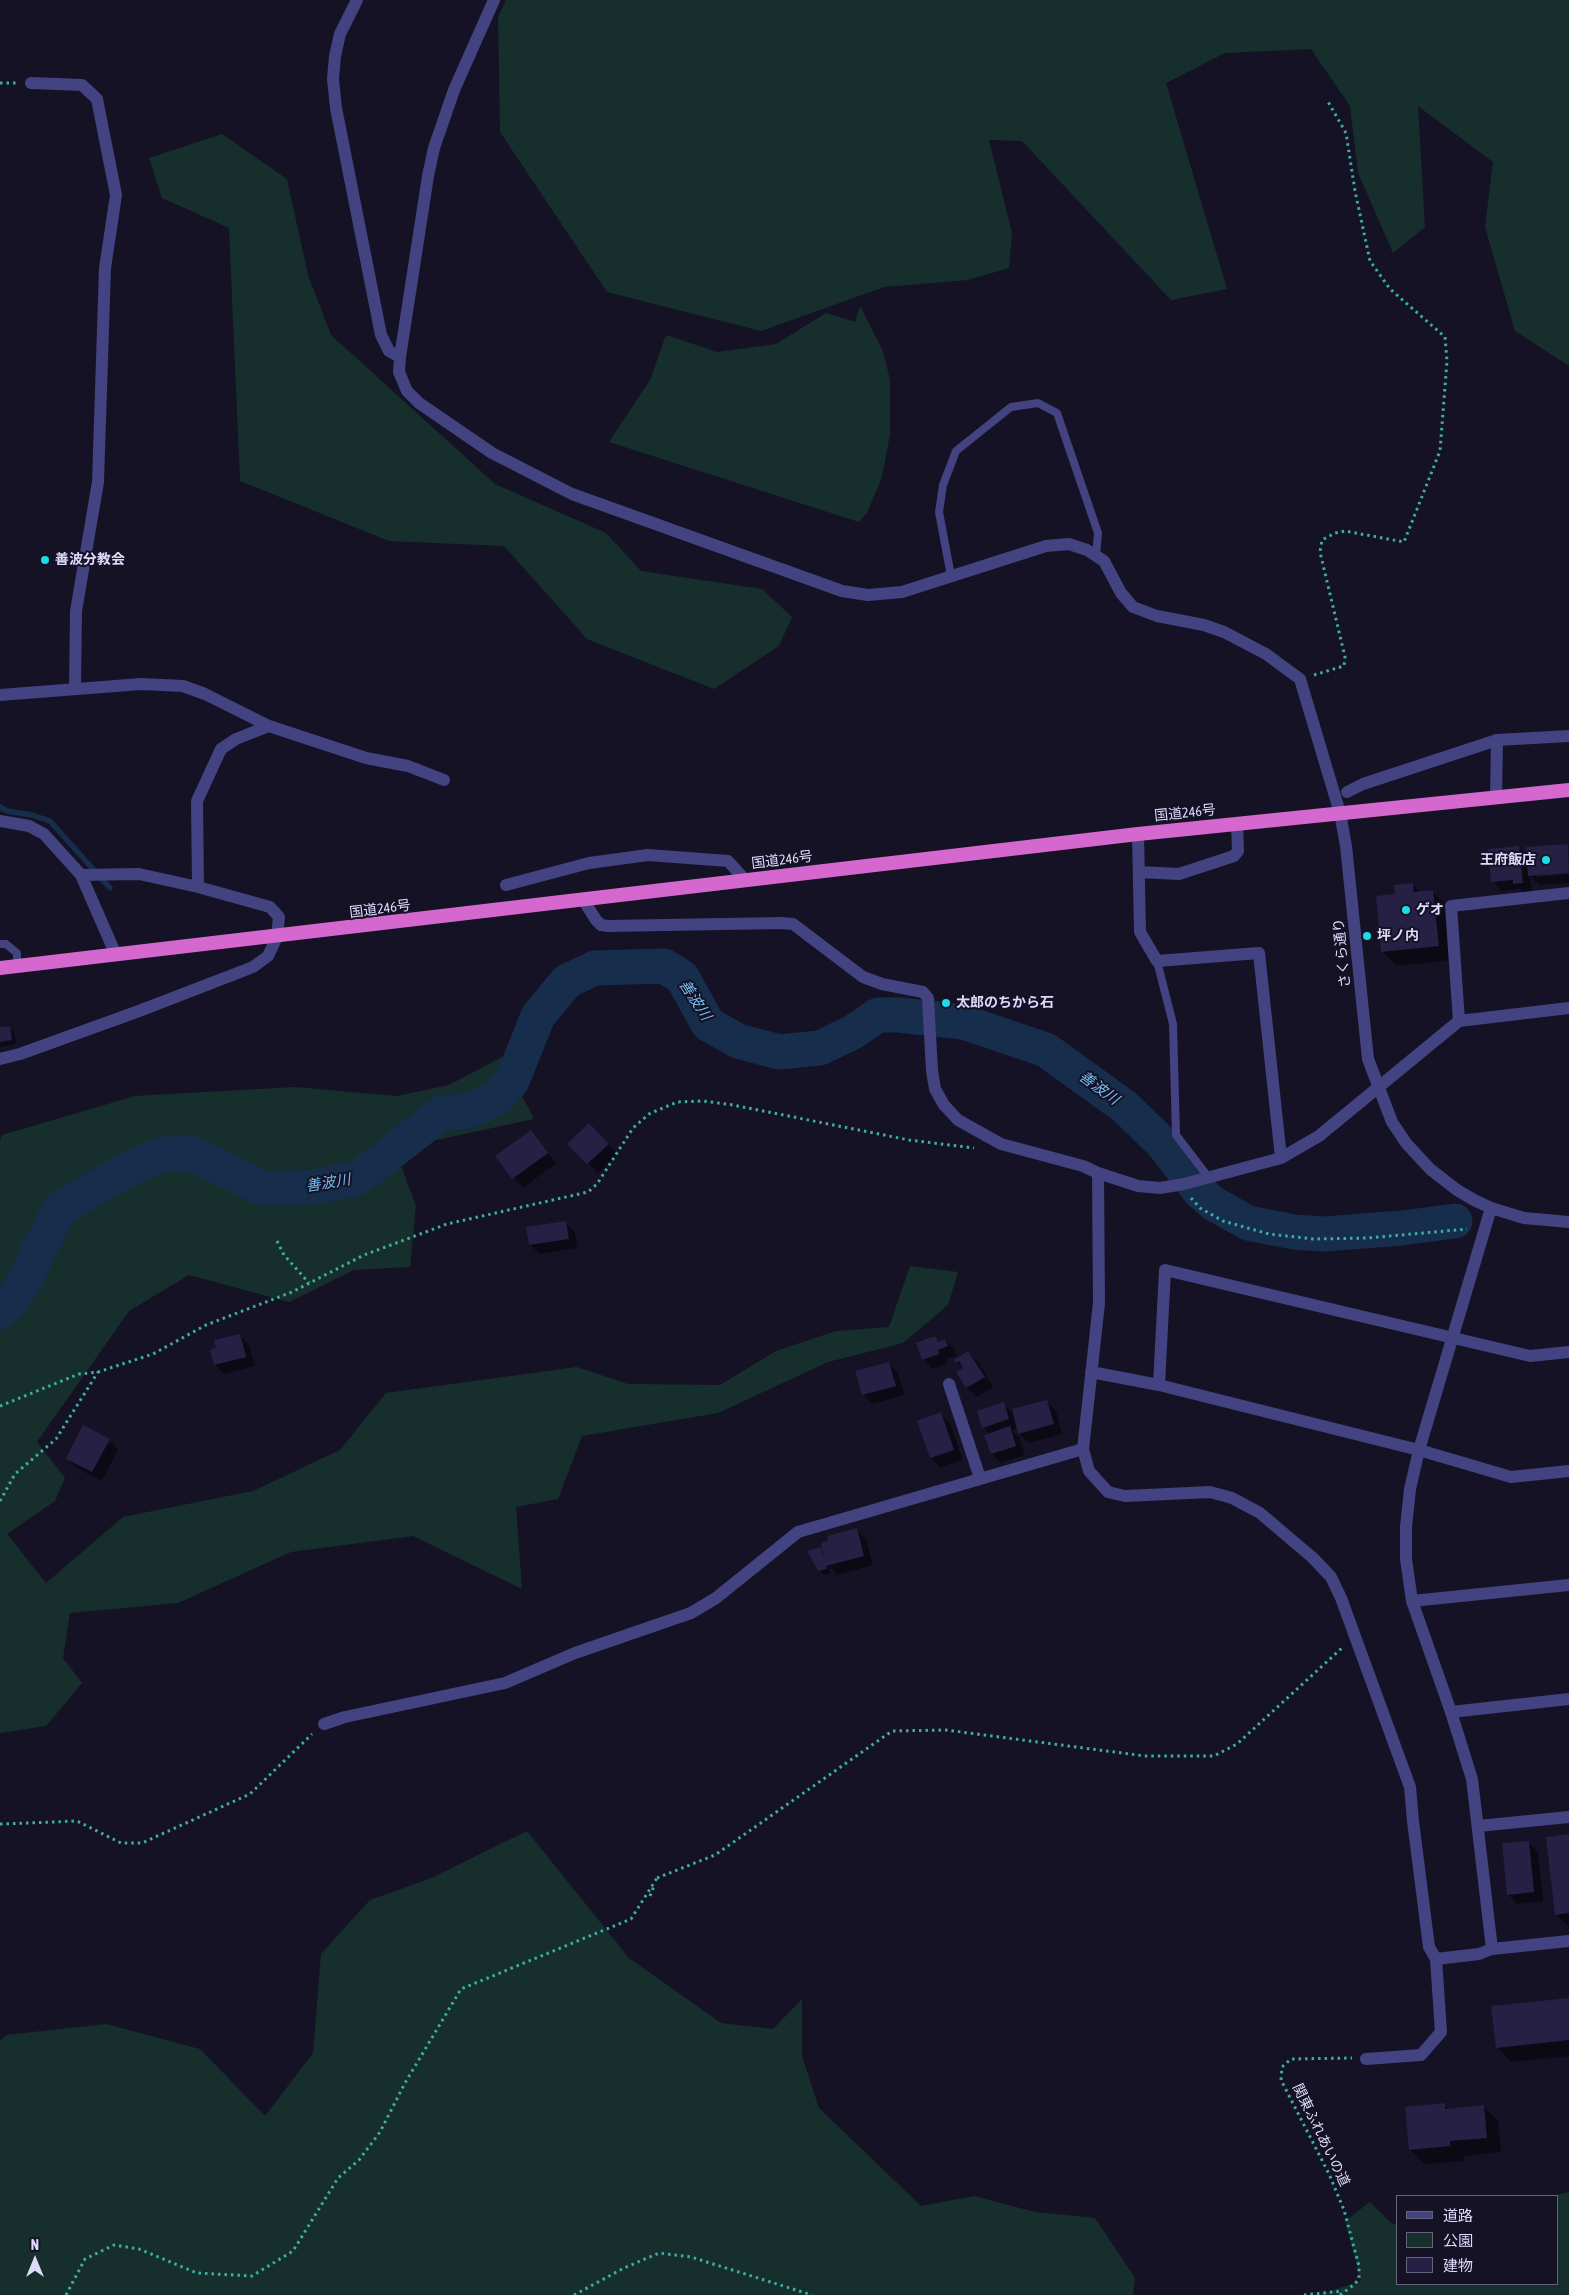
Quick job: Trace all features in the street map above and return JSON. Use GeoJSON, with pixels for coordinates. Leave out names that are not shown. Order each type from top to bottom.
{"type":"FeatureCollection","features":[{"type":"Feature","properties":{"kind":"highway","name":"国道246号"},"geometry":{"type":"LineString","coordinates":[[0,968],[584,901],[1138,834],[1569,790]]}},
{"type":"Feature","properties":{"kind":"street"},"geometry":{"type":"LineString","coordinates":[[357,0],[340,34],[335,56],[333,79],[336,108],[381,335],[389,351],[400,357]]}},
{"type":"Feature","properties":{"kind":"street"},"geometry":{"type":"LineString","coordinates":[[494,0],[454,90],[434,148],[428,176],[399,372],[407,391],[419,403],[492,452],[572,494],[842,591],[868,595],[902,592],[1046,546],[1069,544],[1087,550],[1104,561],[1121,593],[1133,607],[1157,616],[1204,625],[1224,632],[1266,654],[1300,679]]}},
{"type":"Feature","properties":{"kind":"street"},"geometry":{"type":"LineString","coordinates":[[31,83],[82,85],[97,99],[116,195],[105,268],[98,482],[76,611],[75,688]]}},
{"type":"Feature","properties":{"kind":"street","name":"さくら通り"},"geometry":{"type":"LineString","coordinates":[[1300,679],[1340,813],[1346,846],[1368,1058],[1392,1122],[1417,1156],[1457,1190],[1490,1208],[1524,1218],[1569,1222]]}},
{"type":"Feature","properties":{"kind":"street"},"geometry":{"type":"LineString","coordinates":[[0,695],[141,684],[184,686],[205,694],[269,726],[366,758],[408,766],[444,780]]}},
{"type":"Feature","properties":{"kind":"street"},"geometry":{"type":"LineString","coordinates":[[198,887],[197,801],[221,749],[236,738],[269,726]]}},
{"type":"Feature","properties":{"kind":"street"},"geometry":{"type":"LineString","coordinates":[[1347,792],[1362,784],[1497,740],[1569,736]]}},
{"type":"Feature","properties":{"kind":"street"},"geometry":{"type":"LineString","coordinates":[[1496,798],[1497,740]]}},
{"type":"Feature","properties":{"kind":"street"},"geometry":{"type":"LineString","coordinates":[[0,821],[29,826],[44,834],[81,875],[116,956]]}},
{"type":"Feature","properties":{"kind":"street"},"geometry":{"type":"LineString","coordinates":[[1139,872],[1179,874],[1234,856],[1238,851],[1237,824]]}},
{"type":"Feature","properties":{"kind":"street"},"geometry":{"type":"LineString","coordinates":[[1138,834],[1140,932],[1157,961],[1259,953],[1281,1158]]}},
{"type":"Feature","properties":{"kind":"street"},"geometry":{"type":"LineString","coordinates":[[506,884],[589,863],[648,855],[728,861],[746,881]]}},
{"type":"Feature","properties":{"kind":"street"},"geometry":{"type":"LineString","coordinates":[[0,1059],[20,1054],[139,1011],[253,967],[268,956],[277,937],[279,917],[270,907],[198,887],[139,874],[81,875]]}},
{"type":"Feature","properties":{"kind":"street"},"geometry":{"type":"LineString","coordinates":[[1459,1021],[1451,906],[1569,893]]}},
{"type":"Feature","properties":{"kind":"street"},"geometry":{"type":"LineString","coordinates":[[584,901],[596,920],[601,925],[608,926],[793,924],[843,964],[863,977],[882,984],[923,992],[928,998],[929,1006],[932,1071],[935,1089],[944,1105],[958,1120],[1001,1144],[1083,1166],[1138,1186],[1160,1188],[1181,1185],[1281,1158],[1319,1136],[1459,1021],[1569,1008]]}},
{"type":"Feature","properties":{"kind":"street"},"geometry":{"type":"LineString","coordinates":[[1098,1173],[1100,1303],[1083,1449],[1089,1471],[1108,1492],[1125,1496],[1210,1492],[1232,1498],[1260,1513],[1313,1558],[1331,1576],[1341,1598],[1410,1787],[1429,1947],[1436,1959],[1441,2032],[1421,2055],[1366,2059]]}},
{"type":"Feature","properties":{"kind":"street"},"geometry":{"type":"LineString","coordinates":[[1490,1208],[1418,1450],[1410,1489],[1406,1527],[1406,1559],[1412,1601],[1451,1712],[1472,1779],[1492,1949]]}},
{"type":"Feature","properties":{"kind":"street"},"geometry":{"type":"LineString","coordinates":[[1159,1385],[1165,1270],[1530,1356],[1569,1352]]}},
{"type":"Feature","properties":{"kind":"street"},"geometry":{"type":"LineString","coordinates":[[1091,1372],[1159,1385],[1418,1450],[1510,1477],[1569,1471]]}},
{"type":"Feature","properties":{"kind":"street"},"geometry":{"type":"LineString","coordinates":[[949,1384],[980,1478]]}},
{"type":"Feature","properties":{"kind":"street"},"geometry":{"type":"LineString","coordinates":[[324,1724],[345,1717],[505,1683],[575,1653],[691,1613],[716,1598],[798,1532],[1083,1449]]}},
{"type":"Feature","properties":{"kind":"street"},"geometry":{"type":"LineString","coordinates":[[1412,1601],[1569,1585]]}},
{"type":"Feature","properties":{"kind":"street"},"geometry":{"type":"LineString","coordinates":[[1451,1712],[1569,1699]]}},
{"type":"Feature","properties":{"kind":"street"},"geometry":{"type":"LineString","coordinates":[[1478,1826],[1569,1817]]}},
{"type":"Feature","properties":{"kind":"street"},"geometry":{"type":"LineString","coordinates":[[1436,1959],[1479,1954],[1492,1949],[1569,1941]]}},
{"type":"Feature","properties":{"kind":"lane"},"geometry":{"type":"LineString","coordinates":[[952,576],[939,512],[942,485],[956,451],[1011,407],[1038,403],[1057,413],[1098,533],[1096,556]]}},
{"type":"Feature","properties":{"kind":"lane"},"geometry":{"type":"LineString","coordinates":[[0,944],[6,944],[17,953],[17,966]]}},
{"type":"Feature","properties":{"kind":"lane"},"geometry":{"type":"LineString","coordinates":[[1157,961],[1173,1024],[1176,1135],[1205,1179]]}},
{"type":"Feature","properties":{"kind":"path"},"geometry":{"type":"LineString","coordinates":[[1300,679],[1344,666],[1345,657],[1320,552],[1322,540],[1345,530],[1404,542],[1440,451],[1447,361],[1445,337],[1390,290],[1370,261],[1355,191],[1346,133],[1327,100]]}},
{"type":"Feature","properties":{"kind":"path"},"geometry":{"type":"LineString","coordinates":[[0,1406],[79,1374],[98,1372],[153,1354],[206,1325],[292,1292],[364,1255],[447,1224],[588,1192],[597,1184],[633,1128],[649,1114],[676,1102],[703,1101],[733,1105],[909,1140],[975,1148]]}},
{"type":"Feature","properties":{"kind":"path"},"geometry":{"type":"LineString","coordinates":[[1181,1185],[1200,1208],[1224,1221],[1270,1234],[1313,1238],[1368,1238],[1467,1229]]}},
{"type":"Feature","properties":{"kind":"path"},"geometry":{"type":"LineString","coordinates":[[276,1241],[284,1255],[309,1282]]}},
{"type":"Feature","properties":{"kind":"path"},"geometry":{"type":"LineString","coordinates":[[0,1501],[15,1474],[56,1438],[98,1372]]}},
{"type":"Feature","properties":{"kind":"path"},"geometry":{"type":"LineString","coordinates":[[66,2295],[85,2259],[114,2245],[139,2249],[197,2273],[252,2276],[292,2250],[338,2178],[359,2160],[380,2132],[404,2083],[461,1989],[631,1919],[657,1878],[715,1855],[892,1731],[946,1730],[1145,1756],[1214,1756],[1237,1744],[1354,1636]]}},
{"type":"Feature","properties":{"kind":"path"},"geometry":{"type":"LineString","coordinates":[[0,1824],[77,1821],[122,1843],[142,1843],[250,1794],[324,1724]]}},
{"type":"Feature","properties":{"kind":"path"},"geometry":{"type":"LineString","coordinates":[[650,1896],[657,1878]]}},
{"type":"Feature","properties":{"kind":"path","name":"関東ふれあいの道"},"geometry":{"type":"LineString","coordinates":[[1340,2295],[1355,2284],[1359,2278],[1359,2266],[1344,2210],[1329,2174],[1281,2080],[1282,2067],[1291,2059],[1366,2059]]}},
{"type":"Feature","properties":{"kind":"path"},"geometry":{"type":"LineString","coordinates":[[574,2295],[624,2268],[660,2253],[691,2257],[812,2295]]}},
{"type":"Feature","properties":{"kind":"path"},"geometry":{"type":"LineString","coordinates":[[1304,2295],[1344,2291]]}},
{"type":"Feature","properties":{"kind":"green space"},"geometry":{"type":"Polygon","coordinates":[[[506,0],[1569,0],[1569,366],[1515,331],[1485,227],[1493,162],[1418,106],[1425,227],[1393,253],[1358,173],[1350,106],[1311,49],[1225,53],[1166,83],[1227,289],[1171,300],[1022,141],[989,140],[1012,233],[1009,268],[968,280],[884,287],[761,331],[607,292],[500,132],[498,17],[506,0]]]}},
{"type":"Feature","properties":{"kind":"green space"},"geometry":{"type":"Polygon","coordinates":[[[222,134],[287,179],[308,275],[331,335],[495,484],[606,533],[641,571],[762,589],[792,617],[779,646],[714,689],[587,639],[504,546],[389,541],[240,481],[229,228],[162,198],[149,158],[222,134]]]}},
{"type":"Feature","properties":{"kind":"green space"},"geometry":{"type":"Polygon","coordinates":[[[860,306],[883,351],[890,380],[890,434],[882,477],[867,513],[859,522],[609,442],[650,380],[666,335],[717,352],[776,344],[826,313],[855,322],[860,306]]]}},
{"type":"Feature","properties":{"kind":"green space"},"geometry":{"type":"Polygon","coordinates":[[[502,1057],[534,1119],[395,1149],[416,1206],[410,1267],[354,1270],[289,1302],[189,1275],[129,1311],[37,1442],[65,1478],[55,1501],[7,1534],[46,1583],[123,1517],[253,1491],[340,1450],[386,1393],[577,1367],[628,1384],[720,1385],[776,1351],[836,1331],[889,1327],[910,1266],[958,1272],[948,1305],[903,1343],[828,1362],[718,1413],[582,1436],[558,1499],[516,1507],[522,1589],[413,1536],[291,1552],[178,1603],[70,1613],[63,1658],[82,1683],[46,1726],[0,1733],[0,1327],[3,1326],[0,1317],[0,1140],[2,1135],[135,1096],[295,1087],[397,1096],[449,1085],[502,1057]]]}},
{"type":"Feature","properties":{"kind":"green space"},"geometry":{"type":"Polygon","coordinates":[[[527,1831],[629,1958],[721,2023],[773,2029],[802,1999],[802,2056],[819,2108],[921,2206],[974,2196],[1035,2212],[1095,2218],[1135,2278],[1133,2295],[0,2295],[0,2041],[6,2035],[106,2024],[200,2049],[265,2116],[313,2053],[321,1954],[370,1900],[429,1879],[527,1831]]]}},
{"type":"Feature","properties":{"kind":"green space"},"geometry":{"type":"Polygon","coordinates":[[[1569,2192],[1569,2295],[1317,2295],[1361,2281],[1345,2221],[1370,2202],[1391,2223],[1396,2224],[1396,2285],[1559,2285],[1559,2195],[1556,2195],[1569,2192]]]}},
{"type":"Feature","properties":{"kind":"building"},"geometry":{"type":"Polygon","coordinates":[[[1568,844],[1569,873],[1528,876],[1526,847],[1568,844]]]}},
{"type":"Feature","properties":{"kind":"building"},"geometry":{"type":"Polygon","coordinates":[[[1519,846],[1523,883],[1513,884],[1513,880],[1491,882],[1488,849],[1519,846]]]}},
{"type":"Feature","properties":{"kind":"building"},"geometry":{"type":"Polygon","coordinates":[[[1413,883],[1414,892],[1433,890],[1439,946],[1381,952],[1376,896],[1395,894],[1394,885],[1413,883]]]}},
{"type":"Feature","properties":{"kind":"building"},"geometry":{"type":"Polygon","coordinates":[[[10,1026],[12,1040],[0,1042],[0,1027],[10,1026]]]}},
{"type":"Feature","properties":{"kind":"building"},"geometry":{"type":"Polygon","coordinates":[[[589,1123],[609,1144],[587,1164],[567,1144],[589,1123]]]}},
{"type":"Feature","properties":{"kind":"building"},"geometry":{"type":"Polygon","coordinates":[[[531,1130],[548,1153],[512,1179],[495,1156],[531,1130]]]}},
{"type":"Feature","properties":{"kind":"building"},"geometry":{"type":"Polygon","coordinates":[[[566,1221],[569,1239],[529,1245],[526,1227],[566,1221]]]}},
{"type":"Feature","properties":{"kind":"building"},"geometry":{"type":"Polygon","coordinates":[[[240,1334],[246,1357],[214,1365],[210,1350],[216,1348],[214,1340],[240,1334]]]}},
{"type":"Feature","properties":{"kind":"building"},"geometry":{"type":"Polygon","coordinates":[[[936,1337],[938,1342],[945,1339],[948,1346],[938,1350],[939,1354],[922,1360],[916,1343],[936,1337]]]}},
{"type":"Feature","properties":{"kind":"building"},"geometry":{"type":"Polygon","coordinates":[[[968,1351],[985,1377],[966,1388],[956,1372],[963,1368],[959,1361],[956,1363],[954,1360],[968,1351]]]}},
{"type":"Feature","properties":{"kind":"building"},"geometry":{"type":"Polygon","coordinates":[[[889,1362],[896,1386],[862,1395],[855,1371],[889,1362]]]}},
{"type":"Feature","properties":{"kind":"building"},"geometry":{"type":"Polygon","coordinates":[[[1047,1400],[1054,1424],[1018,1434],[1012,1409],[1047,1400]]]}},
{"type":"Feature","properties":{"kind":"building"},"geometry":{"type":"Polygon","coordinates":[[[1004,1402],[1009,1419],[982,1428],[977,1411],[1004,1402]]]}},
{"type":"Feature","properties":{"kind":"building"},"geometry":{"type":"Polygon","coordinates":[[[941,1412],[954,1450],[930,1458],[917,1421],[941,1412]]]}},
{"type":"Feature","properties":{"kind":"building"},"geometry":{"type":"Polygon","coordinates":[[[83,1425],[110,1439],[92,1472],[66,1459],[83,1425]]]}},
{"type":"Feature","properties":{"kind":"building"},"geometry":{"type":"Polygon","coordinates":[[[1010,1426],[1016,1446],[991,1454],[984,1435],[1010,1426]]]}},
{"type":"Feature","properties":{"kind":"building"},"geometry":{"type":"Polygon","coordinates":[[[857,1528],[864,1556],[826,1566],[827,1569],[818,1571],[807,1551],[821,1547],[825,1561],[821,1543],[828,1541],[827,1536],[857,1528]]]}},
{"type":"Feature","properties":{"kind":"building"},"geometry":{"type":"Polygon","coordinates":[[[1569,1834],[1569,1913],[1555,1915],[1546,1837],[1569,1834]]]}},
{"type":"Feature","properties":{"kind":"building"},"geometry":{"type":"Polygon","coordinates":[[[1529,1841],[1534,1892],[1507,1895],[1502,1843],[1529,1841]]]}},
{"type":"Feature","properties":{"kind":"building"},"geometry":{"type":"Polygon","coordinates":[[[1569,1998],[1569,2040],[1496,2048],[1491,2006],[1569,1998]]]}},
{"type":"Feature","properties":{"kind":"building"},"geometry":{"type":"Polygon","coordinates":[[[1445,2103],[1445,2109],[1484,2105],[1487,2138],[1450,2141],[1450,2146],[1409,2150],[1405,2107],[1445,2103]]]}},
{"type":"Feature","properties":{"kind":"waterway"},"geometry":{"type":"LineString","coordinates":[[0,807],[7,811],[32,815],[50,821],[110,888]]}},
{"type":"Feature","properties":{"kind":"waterway","name":"善波川"},"geometry":{"type":"LineString","coordinates":[[0,1312],[7,1306],[27,1277],[38,1249],[43,1243],[59,1209],[128,1169],[164,1154],[191,1153],[264,1189],[314,1187],[358,1178],[442,1113],[467,1111],[496,1099],[512,1081],[538,1016],[567,981],[595,968],[664,966],[682,977],[708,1024],[738,1041],[779,1052],[820,1048],[853,1032],[878,1015],[899,1015],[963,1022],[1046,1050],[1125,1107],[1163,1144],[1200,1192],[1214,1204],[1248,1223],[1294,1232],[1325,1234],[1402,1228],[1455,1221]]}},
{"type":"Feature","properties":{"kind":"place","name":"善波分教会"},"geometry":{"type":"Point","coordinates":[45,560]}},
{"type":"Feature","properties":{"kind":"place","name":"王府飯店"},"geometry":{"type":"Point","coordinates":[1546,860]}},
{"type":"Feature","properties":{"kind":"place","name":"ゲオ"},"geometry":{"type":"Point","coordinates":[1406,910]}},
{"type":"Feature","properties":{"kind":"place","name":"坪ノ内"},"geometry":{"type":"Point","coordinates":[1367,936]}},
{"type":"Feature","properties":{"kind":"place","name":"太郎のちから石"},"geometry":{"type":"Point","coordinates":[946,1003]}}]}
